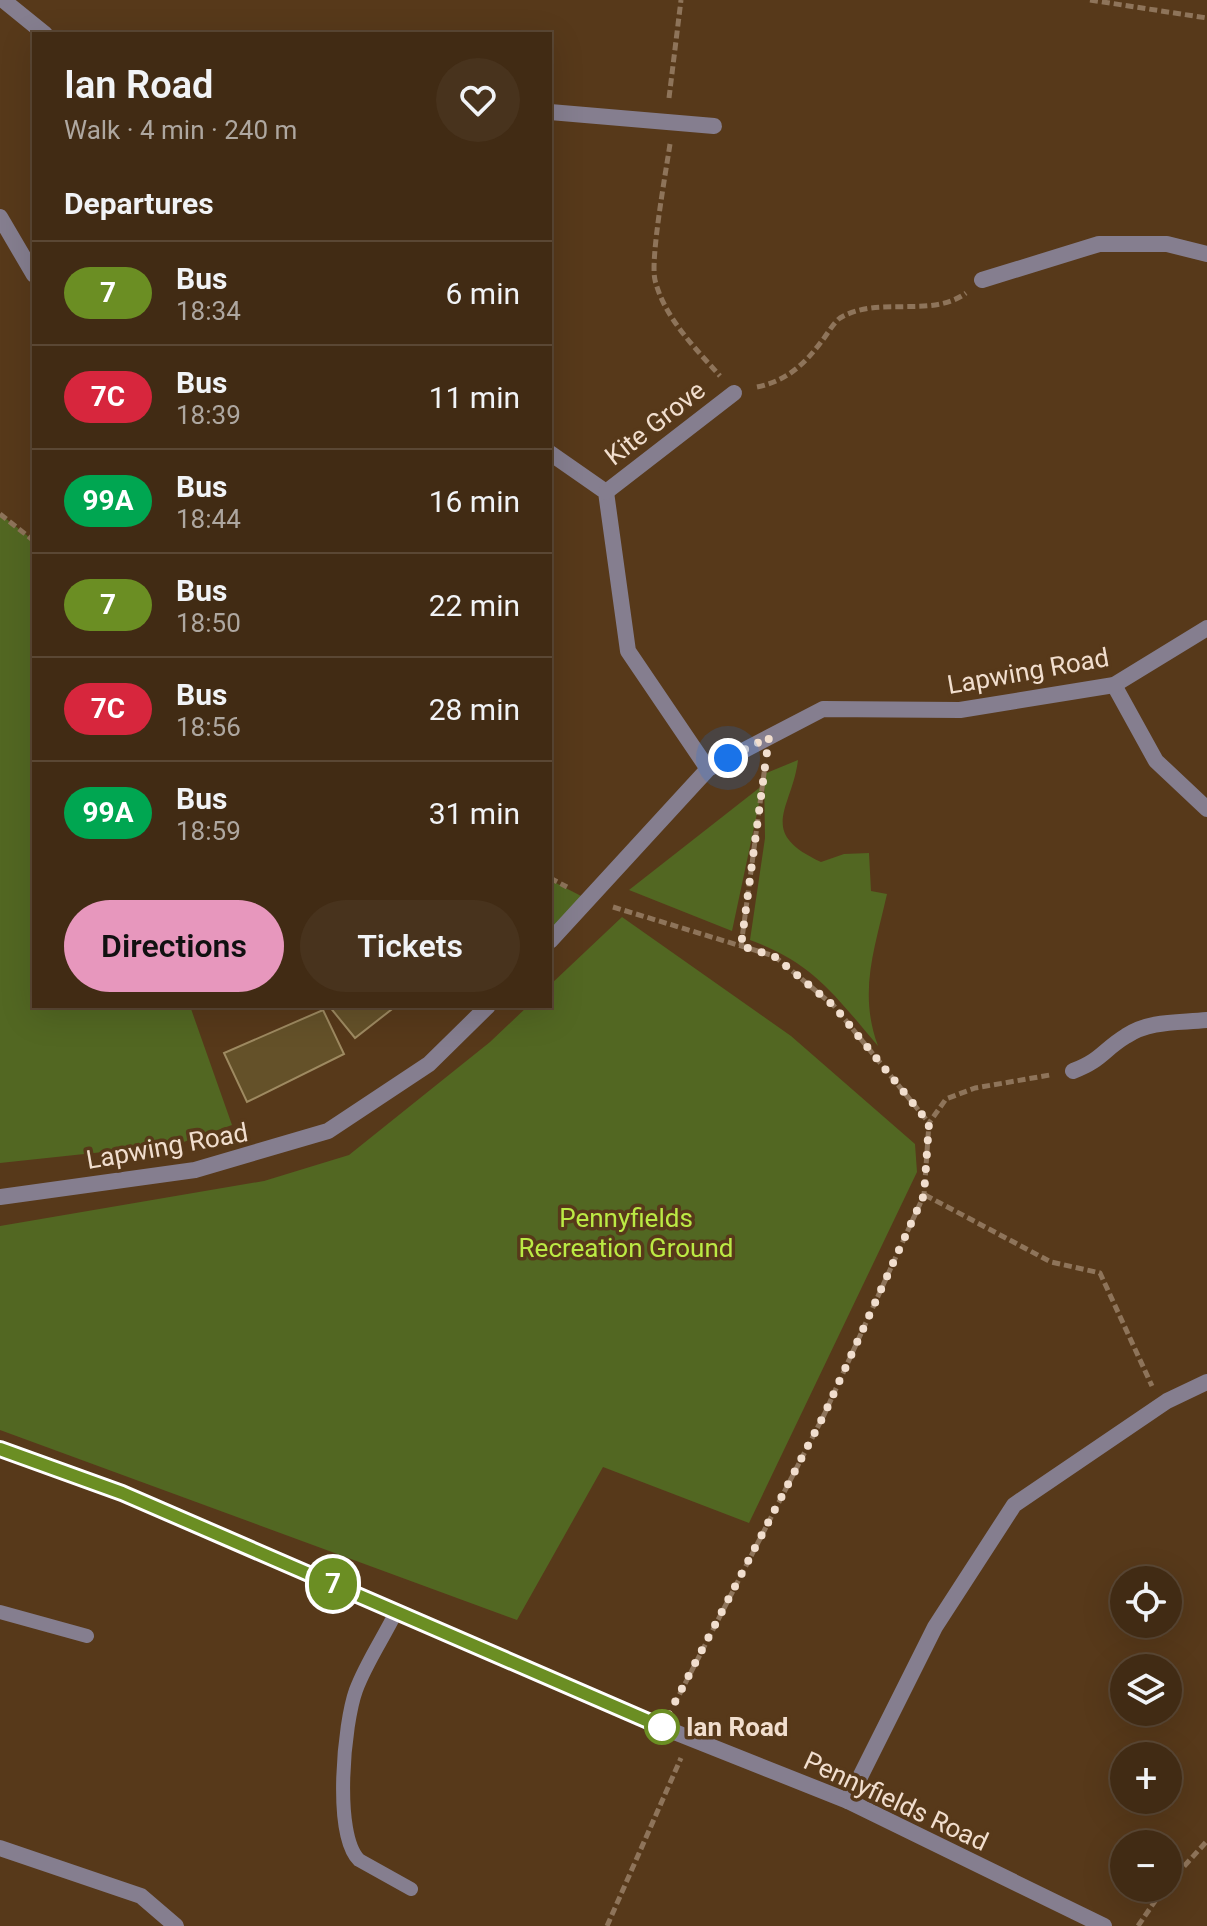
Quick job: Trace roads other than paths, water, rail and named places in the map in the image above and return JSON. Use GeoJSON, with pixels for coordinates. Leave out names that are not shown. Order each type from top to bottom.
{"type":"FeatureCollection","features":[{"type":"Feature","properties":{"kind":"street"},"geometry":{"type":"LineString","coordinates":[[3,0],[43,32]]}},
{"type":"Feature","properties":{"kind":"street"},"geometry":{"type":"LineString","coordinates":[[552,112],[714,126]]}},
{"type":"Feature","properties":{"kind":"street"},"geometry":{"type":"LineString","coordinates":[[0,217],[32,272]]}},
{"type":"Feature","properties":{"kind":"street"},"geometry":{"type":"LineString","coordinates":[[982,280],[1099,244],[1167,244],[1207,254]]}},
{"type":"Feature","properties":{"kind":"street","name":"Kite Grove"},"geometry":{"type":"LineString","coordinates":[[606,492],[734,393]]}},
{"type":"Feature","properties":{"kind":"street"},"geometry":{"type":"LineString","coordinates":[[552,454],[606,492],[628,651],[708,769]]}},
{"type":"Feature","properties":{"kind":"street","name":"Lapwing Road"},"geometry":{"type":"LineString","coordinates":[[552,939],[708,769],[823,709],[960,710],[1114,685],[1207,628]]}},
{"type":"Feature","properties":{"kind":"street"},"geometry":{"type":"LineString","coordinates":[[1114,685],[1156,761],[1207,809]]}},
{"type":"Feature","properties":{"kind":"street","name":"Lapwing Road"},"geometry":{"type":"LineString","coordinates":[[0,1197],[195,1170],[328,1131],[429,1064],[486,1008]]}},
{"type":"Feature","properties":{"kind":"street"},"geometry":{"type":"LineString","coordinates":[[1073,1071],[1098,1061],[1126,1036],[1158,1023],[1207,1020]]}},
{"type":"Feature","properties":{"kind":"street"},"geometry":{"type":"LineString","coordinates":[[848,1801],[935,1627],[1014,1505],[1160,1405],[1207,1382]]}},
{"type":"Feature","properties":{"kind":"street","name":"Pennyfields Road"},"geometry":{"type":"LineString","coordinates":[[0,1449],[122,1493],[662,1727],[848,1801],[1104,1926]]}},
{"type":"Feature","properties":{"kind":"street"},"geometry":{"type":"LineString","coordinates":[[0,1848],[141,1896],[176,1926]]}},
{"type":"Feature","properties":{"kind":"lane"},"geometry":{"type":"LineString","coordinates":[[0,1612],[87,1636]]}},
{"type":"Feature","properties":{"kind":"lane"},"geometry":{"type":"LineString","coordinates":[[396,1612],[351,1705],[347,1730],[345,1829],[352,1853],[359,1860],[411,1889]]}},
{"type":"Feature","properties":{"kind":"place","name":"Ian Road"},"geometry":{"type":"Point","coordinates":[662,1727]}},
{"type":"Feature","properties":{"kind":"park label","name":"Pennyfields Recreation Ground"},"geometry":{"type":"Point","coordinates":[626,1233]}}]}
